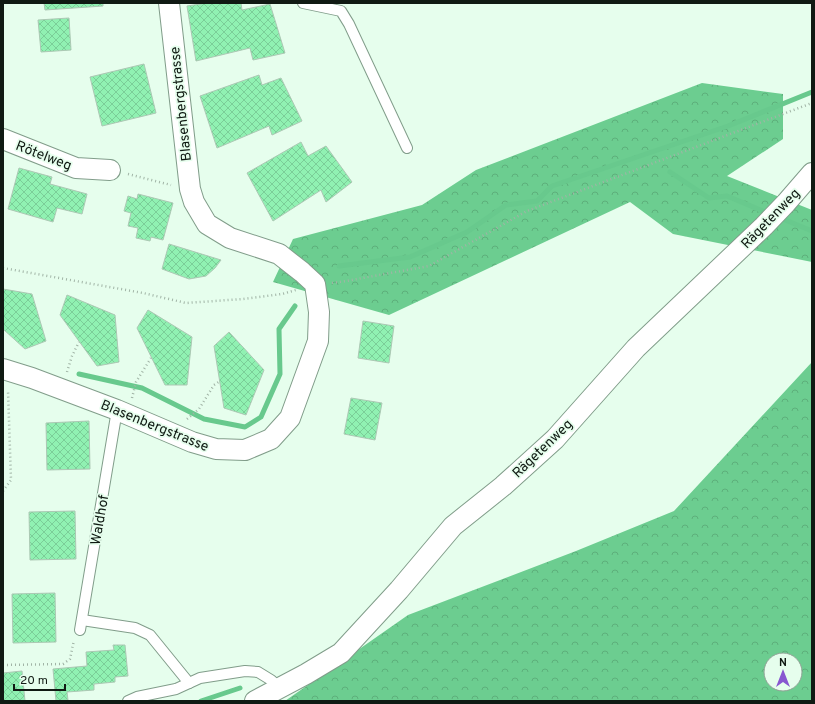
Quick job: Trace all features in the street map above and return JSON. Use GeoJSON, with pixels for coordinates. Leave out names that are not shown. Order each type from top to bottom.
{"type":"FeatureCollection","features":[{"type":"Feature","properties":{"kind":"street","name":"Blasenbergstrasse"},"geometry":{"type":"LineString","coordinates":[[6,370],[117,410],[192,442],[216,449],[245,450],[271,438],[290,418],[318,341],[320,312],[315,284],[279,254],[230,238],[207,224],[194,202],[190,189],[169,3]]}},
{"type":"Feature","properties":{"kind":"street","name":"Rötelweg"},"geometry":{"type":"LineString","coordinates":[[3,139],[76,168],[110,170]]}},
{"type":"Feature","properties":{"kind":"street","name":"Rägetenweg"},"geometry":{"type":"LineString","coordinates":[[255,701],[306,674],[341,653],[399,590],[453,526],[504,486],[555,438],[636,348],[764,226],[812,173]]}},
{"type":"Feature","properties":{"kind":"lane"},"geometry":{"type":"LineString","coordinates":[[303,3],[341,12],[349,24],[407,148]]}},
{"type":"Feature","properties":{"kind":"lane","name":"Waldhof"},"geometry":{"type":"LineString","coordinates":[[81,625],[117,410]]}},
{"type":"Feature","properties":{"kind":"lane"},"geometry":{"type":"LineString","coordinates":[[81,625],[136,628],[150,635],[189,683]]}},
{"type":"Feature","properties":{"kind":"lane"},"geometry":{"type":"LineString","coordinates":[[128,701],[137,697],[176,689],[200,678],[245,671],[258,672],[272,680],[280,688]]}},
{"type":"Feature","properties":{"kind":"path"},"geometry":{"type":"LineString","coordinates":[[3,268],[143,293],[186,303],[243,299],[282,294],[315,284],[346,281],[429,266],[527,211],[812,103]]}},
{"type":"Feature","properties":{"kind":"path"},"geometry":{"type":"LineString","coordinates":[[110,170],[190,189]]}},
{"type":"Feature","properties":{"kind":"path"},"geometry":{"type":"LineString","coordinates":[[67,375],[67,370],[79,342]]}},
{"type":"Feature","properties":{"kind":"path"},"geometry":{"type":"LineString","coordinates":[[133,396],[136,382],[151,358]]}},
{"type":"Feature","properties":{"kind":"path"},"geometry":{"type":"LineString","coordinates":[[3,491],[10,480],[6,370]]}},
{"type":"Feature","properties":{"kind":"path"},"geometry":{"type":"LineString","coordinates":[[187,419],[199,410],[214,385],[220,381]]}},
{"type":"Feature","properties":{"kind":"path"},"geometry":{"type":"LineString","coordinates":[[3,665],[63,664],[70,659],[74,638],[81,625]]}},
{"type":"Feature","properties":{"kind":"green space"},"geometry":{"type":"Polygon","coordinates":[[[702,83],[783,94],[783,139],[727,176],[812,210],[812,262],[673,234],[630,202],[389,315],[273,282],[293,239],[422,205],[476,170],[702,83]]]}},
{"type":"Feature","properties":{"kind":"green space"},"geometry":{"type":"Polygon","coordinates":[[[812,362],[812,701],[285,701],[408,615],[576,551],[674,511],[812,362]]]}},
{"type":"Feature","properties":{"kind":"building"},"geometry":{"type":"Polygon","coordinates":[[[44,3],[103,3],[103,6],[45,10],[44,3]]]}},
{"type":"Feature","properties":{"kind":"building"},"geometry":{"type":"Polygon","coordinates":[[[207,3],[241,3],[242,10],[270,4],[285,53],[253,60],[250,48],[196,61],[187,6],[207,3]]]}},
{"type":"Feature","properties":{"kind":"building"},"geometry":{"type":"Polygon","coordinates":[[[69,18],[71,50],[41,52],[38,20],[69,18]]]}},
{"type":"Feature","properties":{"kind":"building"},"geometry":{"type":"Polygon","coordinates":[[[144,64],[156,113],[102,126],[90,77],[144,64]]]}},
{"type":"Feature","properties":{"kind":"building"},"geometry":{"type":"Polygon","coordinates":[[[259,75],[262,85],[281,78],[302,121],[272,135],[269,126],[217,148],[200,96],[259,75]]]}},
{"type":"Feature","properties":{"kind":"building"},"geometry":{"type":"Polygon","coordinates":[[[301,142],[308,156],[326,146],[352,182],[326,202],[321,190],[273,221],[247,173],[301,142]]]}},
{"type":"Feature","properties":{"kind":"building"},"geometry":{"type":"Polygon","coordinates":[[[19,168],[52,177],[50,184],[87,194],[82,214],[57,208],[53,222],[8,209],[19,168]]]}},
{"type":"Feature","properties":{"kind":"building"},"geometry":{"type":"Polygon","coordinates":[[[138,194],[173,203],[163,240],[151,237],[150,241],[136,238],[138,228],[128,226],[131,213],[124,211],[128,196],[137,199],[138,194]]]}},
{"type":"Feature","properties":{"kind":"building"},"geometry":{"type":"Polygon","coordinates":[[[169,244],[221,260],[206,276],[189,279],[162,269],[169,244]]]}},
{"type":"Feature","properties":{"kind":"building"},"geometry":{"type":"Polygon","coordinates":[[[3,289],[32,294],[46,341],[25,349],[3,329],[3,289]]]}},
{"type":"Feature","properties":{"kind":"building"},"geometry":{"type":"Polygon","coordinates":[[[67,295],[115,315],[119,362],[97,366],[60,315],[67,295]]]}},
{"type":"Feature","properties":{"kind":"building"},"geometry":{"type":"Polygon","coordinates":[[[148,310],[192,337],[187,385],[165,385],[137,328],[148,310]]]}},
{"type":"Feature","properties":{"kind":"building"},"geometry":{"type":"Polygon","coordinates":[[[363,321],[394,326],[389,363],[358,358],[363,321]]]}},
{"type":"Feature","properties":{"kind":"building"},"geometry":{"type":"Polygon","coordinates":[[[229,332],[264,370],[246,415],[224,408],[214,346],[229,332]]]}},
{"type":"Feature","properties":{"kind":"building"},"geometry":{"type":"Polygon","coordinates":[[[351,398],[382,403],[375,440],[344,434],[351,398]]]}},
{"type":"Feature","properties":{"kind":"building"},"geometry":{"type":"Polygon","coordinates":[[[89,421],[90,469],[47,470],[46,423],[89,421]]]}},
{"type":"Feature","properties":{"kind":"building"},"geometry":{"type":"Polygon","coordinates":[[[75,511],[76,559],[30,560],[29,512],[75,511]]]}},
{"type":"Feature","properties":{"kind":"building"},"geometry":{"type":"Polygon","coordinates":[[[55,593],[56,642],[13,643],[12,594],[55,593]]]}},
{"type":"Feature","properties":{"kind":"building"},"geometry":{"type":"Polygon","coordinates":[[[113,645],[125,645],[128,676],[115,677],[115,682],[94,684],[94,690],[67,692],[68,700],[56,701],[53,669],[87,666],[86,652],[114,650],[113,645]]]}},
{"type":"Feature","properties":{"kind":"building"},"geometry":{"type":"Polygon","coordinates":[[[22,671],[25,701],[3,701],[3,673],[22,671]]]}},
{"type":"Feature","properties":{"kind":"waterway"},"geometry":{"type":"LineString","coordinates":[[339,266],[410,257],[467,232],[506,205],[537,201],[552,186],[728,126],[812,92]]}},
{"type":"Feature","properties":{"kind":"waterway"},"geometry":{"type":"LineString","coordinates":[[670,172],[709,198],[727,196],[770,214]]}},
{"type":"Feature","properties":{"kind":"waterway"},"geometry":{"type":"LineString","coordinates":[[778,217],[812,231]]}},
{"type":"Feature","properties":{"kind":"waterway"},"geometry":{"type":"LineString","coordinates":[[79,374],[142,388],[204,419],[245,427],[261,417],[280,374],[279,329],[295,306]]}},
{"type":"Feature","properties":{"kind":"waterway"},"geometry":{"type":"LineString","coordinates":[[201,701],[240,688]]}}]}
